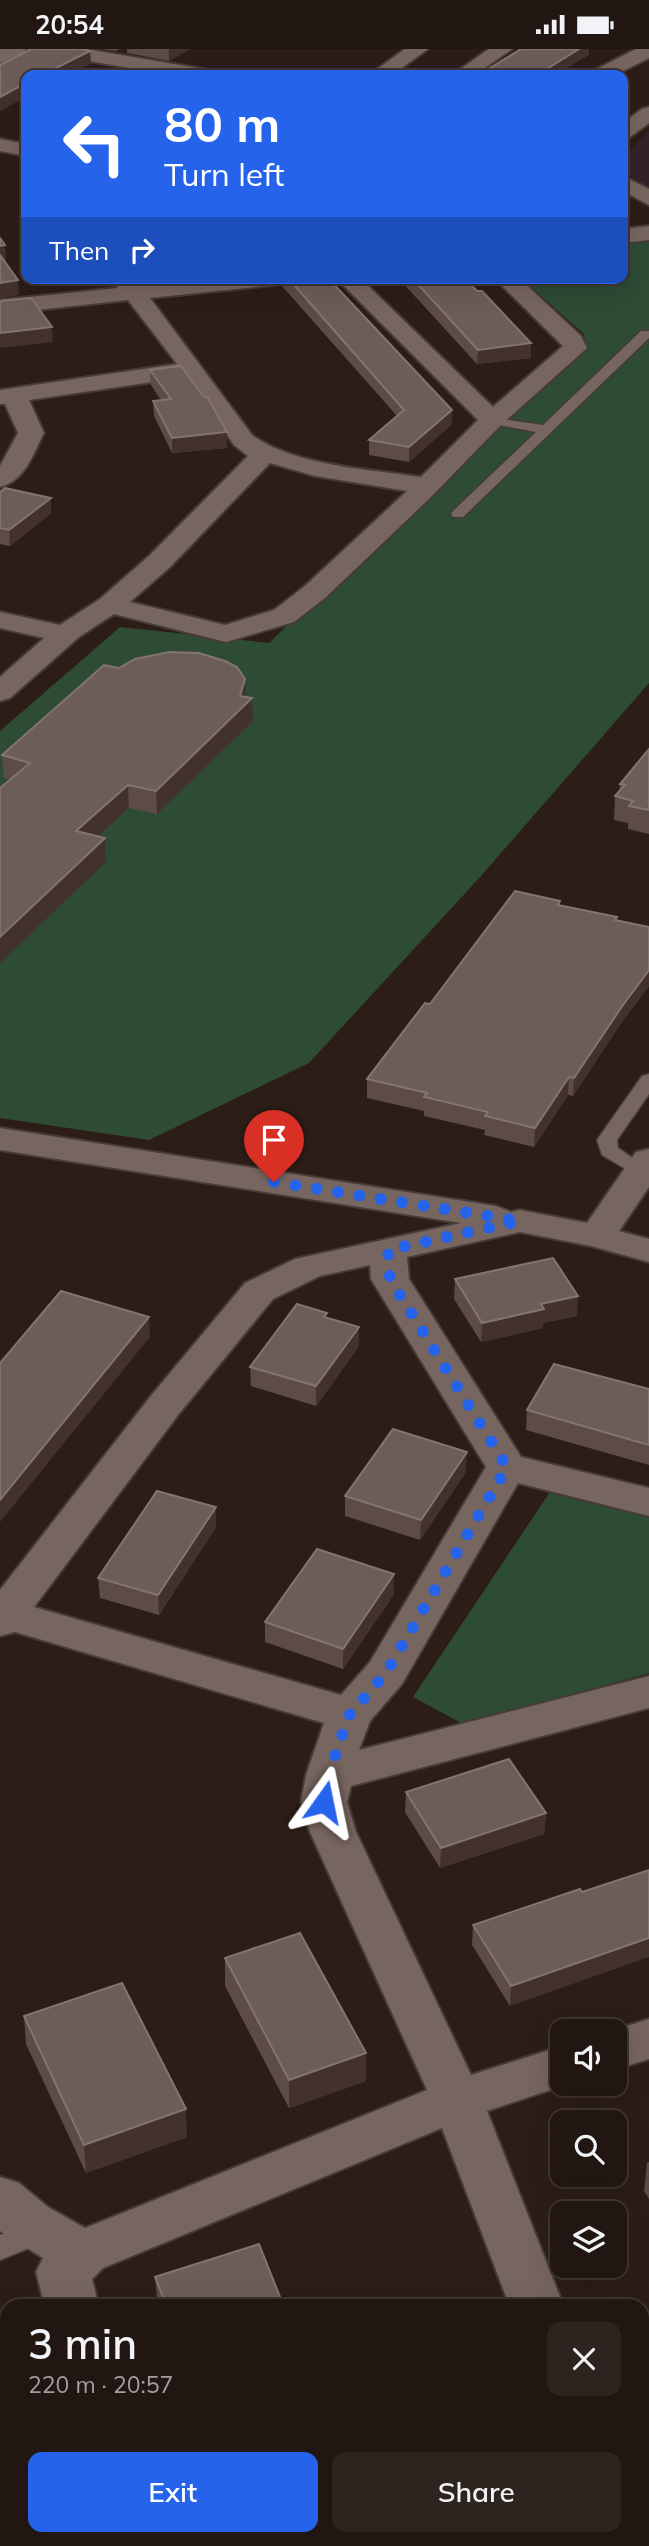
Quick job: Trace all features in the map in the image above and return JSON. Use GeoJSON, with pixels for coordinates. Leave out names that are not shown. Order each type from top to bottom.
{"type":"FeatureCollection","features":[{"type":"Feature","properties":{"kind":"street"},"geometry":{"type":"LineString","coordinates":[[0,57],[16,49]]}},
{"type":"Feature","properties":{"kind":"street"},"geometry":{"type":"LineString","coordinates":[[53,49],[160,70]]}},
{"type":"Feature","properties":{"kind":"street"},"geometry":{"type":"LineString","coordinates":[[386,70],[418,49]]}},
{"type":"Feature","properties":{"kind":"street"},"geometry":{"type":"LineString","coordinates":[[470,70],[502,49]]}},
{"type":"Feature","properties":{"kind":"street"},"geometry":{"type":"LineString","coordinates":[[608,70],[641,50]]}},
{"type":"Feature","properties":{"kind":"street"},"geometry":{"type":"LineString","coordinates":[[181,70],[212,55]]}},
{"type":"Feature","properties":{"kind":"street"},"geometry":{"type":"LineString","coordinates":[[628,128],[649,113]]}},
{"type":"Feature","properties":{"kind":"street"},"geometry":{"type":"LineString","coordinates":[[0,145],[21,149]]}},
{"type":"Feature","properties":{"kind":"street"},"geometry":{"type":"LineString","coordinates":[[628,185],[649,199]]}},
{"type":"Feature","properties":{"kind":"street"},"geometry":{"type":"LineString","coordinates":[[628,235],[649,233]]}},
{"type":"Feature","properties":{"kind":"street"},"geometry":{"type":"LineString","coordinates":[[0,307],[127,286],[164,284]]}},
{"type":"Feature","properties":{"kind":"street"},"geometry":{"type":"LineString","coordinates":[[354,284],[492,420]]}},
{"type":"Feature","properties":{"kind":"street"},"geometry":{"type":"LineString","coordinates":[[110,605],[226,634],[284,616],[314,592],[427,486],[492,420],[575,348],[573,341],[511,284]]}},
{"type":"Feature","properties":{"kind":"street"},"geometry":{"type":"LineString","coordinates":[[127,286],[193,369],[243,440],[265,453],[315,468],[427,486]]}},
{"type":"Feature","properties":{"kind":"street"},"geometry":{"type":"LineString","coordinates":[[0,479],[12,469],[31,433],[7,396],[193,369]]}},
{"type":"Feature","properties":{"kind":"street"},"geometry":{"type":"LineString","coordinates":[[0,692],[68,632],[110,605],[160,561],[265,453]]}},
{"type":"Feature","properties":{"kind":"street"},"geometry":{"type":"LineString","coordinates":[[0,620],[64,634],[68,632]]}},
{"type":"Feature","properties":{"kind":"street"},"geometry":{"type":"LineString","coordinates":[[0,1139],[520,1221],[597,1236],[649,1251]]}},
{"type":"Feature","properties":{"kind":"street"},"geometry":{"type":"LineString","coordinates":[[597,1236],[645,1166]]}},
{"type":"Feature","properties":{"kind":"street"},"geometry":{"type":"LineString","coordinates":[[350,1714],[3,1618],[164,1406],[258,1291],[308,1267],[520,1221]]}},
{"type":"Feature","properties":{"kind":"street"},"geometry":{"type":"LineString","coordinates":[[388,1250],[390,1279],[507,1467],[649,1502]]}},
{"type":"Feature","properties":{"kind":"street"},"geometry":{"type":"LineString","coordinates":[[507,1467],[386,1673],[350,1714],[329,1775],[324,1802],[333,1832],[457,2100],[534,2299]]}},
{"type":"Feature","properties":{"kind":"street"},"geometry":{"type":"LineString","coordinates":[[329,1775],[649,1692]]}},
{"type":"Feature","properties":{"kind":"street"},"geometry":{"type":"LineString","coordinates":[[627,2046],[649,2039]]}},
{"type":"Feature","properties":{"kind":"street"},"geometry":{"type":"LineString","coordinates":[[41,2244],[550,2070]]}},
{"type":"Feature","properties":{"kind":"street"},"geometry":{"type":"LineString","coordinates":[[0,2199],[63,2272],[70,2299]]}},
{"type":"Feature","properties":{"kind":"lane"},"geometry":{"type":"LineString","coordinates":[[458,515],[646,334]]}},
{"type":"Feature","properties":{"kind":"lane"},"geometry":{"type":"LineString","coordinates":[[492,420],[546,431]]}},
{"type":"Feature","properties":{"kind":"lane"},"geometry":{"type":"LineString","coordinates":[[645,1166],[609,1151],[607,1140],[649,1080]]}},
{"type":"Feature","properties":{"kind":"shaded area"},"geometry":{"type":"Polygon","coordinates":[[[649,131],[649,190],[628,175],[628,152],[649,131]]]}},
{"type":"Feature","properties":{"kind":"green space"},"geometry":{"type":"Polygon","coordinates":[[[649,240],[649,683],[481,876],[309,1063],[149,1140],[0,1118],[0,731],[120,627],[269,643],[585,335],[528,284],[628,284],[628,242],[649,240]]]}},
{"type":"Feature","properties":{"kind":"green space"},"geometry":{"type":"Polygon","coordinates":[[[550,1492],[649,1517],[649,1673],[465,1725],[413,1697],[550,1492]]]}},
{"type":"Feature","properties":{"kind":"building"},"geometry":{"type":"Polygon","coordinates":[[[31,49],[90,51],[52,70],[21,70],[21,86],[0,97],[0,65],[31,49]]]}},
{"type":"Feature","properties":{"kind":"building"},"geometry":{"type":"Polygon","coordinates":[[[521,49],[579,49],[545,70],[487,70],[521,49]]]}},
{"type":"Feature","properties":{"kind":"building"},"geometry":{"type":"Polygon","coordinates":[[[0,255],[18,280],[0,283],[0,255]]]}},
{"type":"Feature","properties":{"kind":"building"},"geometry":{"type":"Polygon","coordinates":[[[293,284],[334,284],[452,410],[409,447],[369,440],[404,410],[293,284]]]}},
{"type":"Feature","properties":{"kind":"building"},"geometry":{"type":"Polygon","coordinates":[[[418,284],[470,284],[477,291],[482,291],[531,343],[478,350],[418,284]]]}},
{"type":"Feature","properties":{"kind":"building"},"geometry":{"type":"Polygon","coordinates":[[[31,298],[52,327],[0,333],[0,301],[31,298]]]}},
{"type":"Feature","properties":{"kind":"building"},"geometry":{"type":"Polygon","coordinates":[[[181,366],[203,396],[208,398],[227,432],[172,438],[153,401],[171,399],[150,370],[181,366]]]}},
{"type":"Feature","properties":{"kind":"building"},"geometry":{"type":"Polygon","coordinates":[[[5,488],[51,498],[9,530],[0,528],[0,492],[5,488]]]}},
{"type":"Feature","properties":{"kind":"building"},"geometry":{"type":"Polygon","coordinates":[[[169,652],[199,653],[237,667],[245,679],[240,696],[252,698],[156,791],[128,785],[76,831],[105,838],[0,937],[0,788],[30,763],[2,755],[104,665],[119,668],[135,659],[169,652]]]}},
{"type":"Feature","properties":{"kind":"building"},"geometry":{"type":"Polygon","coordinates":[[[649,749],[649,810],[629,806],[633,801],[615,796],[625,785],[620,784],[649,749]]]}},
{"type":"Feature","properties":{"kind":"building"},"geometry":{"type":"Polygon","coordinates":[[[515,891],[560,901],[558,905],[617,917],[615,920],[649,927],[649,970],[574,1078],[569,1077],[535,1128],[485,1116],[488,1112],[424,1097],[427,1093],[367,1079],[425,1003],[430,1004],[515,891]]]}},
{"type":"Feature","properties":{"kind":"building"},"geometry":{"type":"Polygon","coordinates":[[[553,1258],[578,1296],[541,1304],[544,1309],[482,1323],[455,1279],[553,1258]]]}},
{"type":"Feature","properties":{"kind":"building"},"geometry":{"type":"Polygon","coordinates":[[[61,1291],[149,1317],[0,1500],[0,1363],[61,1291]]]}},
{"type":"Feature","properties":{"kind":"building"},"geometry":{"type":"Polygon","coordinates":[[[297,1304],[327,1313],[324,1317],[359,1327],[316,1386],[250,1367],[297,1304]]]}},
{"type":"Feature","properties":{"kind":"building"},"geometry":{"type":"Polygon","coordinates":[[[554,1364],[649,1389],[649,1445],[527,1410],[554,1364]]]}},
{"type":"Feature","properties":{"kind":"building"},"geometry":{"type":"Polygon","coordinates":[[[393,1429],[467,1452],[421,1520],[345,1496],[393,1429]]]}},
{"type":"Feature","properties":{"kind":"building"},"geometry":{"type":"Polygon","coordinates":[[[157,1491],[216,1507],[158,1595],[98,1578],[157,1491]]]}},
{"type":"Feature","properties":{"kind":"building"},"geometry":{"type":"Polygon","coordinates":[[[317,1549],[394,1574],[343,1649],[265,1622],[317,1549]]]}},
{"type":"Feature","properties":{"kind":"building"},"geometry":{"type":"Polygon","coordinates":[[[509,1759],[546,1813],[441,1848],[406,1792],[509,1759]]]}},
{"type":"Feature","properties":{"kind":"building"},"geometry":{"type":"Polygon","coordinates":[[[649,1870],[649,1938],[511,1986],[473,1925],[580,1889],[582,1892],[649,1870]]]}},
{"type":"Feature","properties":{"kind":"building"},"geometry":{"type":"Polygon","coordinates":[[[300,1933],[366,2053],[289,2080],[225,1958],[300,1933]]]}},
{"type":"Feature","properties":{"kind":"building"},"geometry":{"type":"Polygon","coordinates":[[[122,1983],[186,2109],[84,2145],[24,2016],[122,1983]]]}},
{"type":"Feature","properties":{"kind":"building"},"geometry":{"type":"Polygon","coordinates":[[[259,2244],[281,2299],[164,2299],[155,2277],[259,2244]]]}},
{"type":"Feature","properties":{"kind":"route"},"geometry":{"type":"LineString","coordinates":[[274,1182],[520,1221],[388,1250],[390,1279],[507,1467],[386,1673],[350,1714],[329,1775],[324,1802]]}}]}
